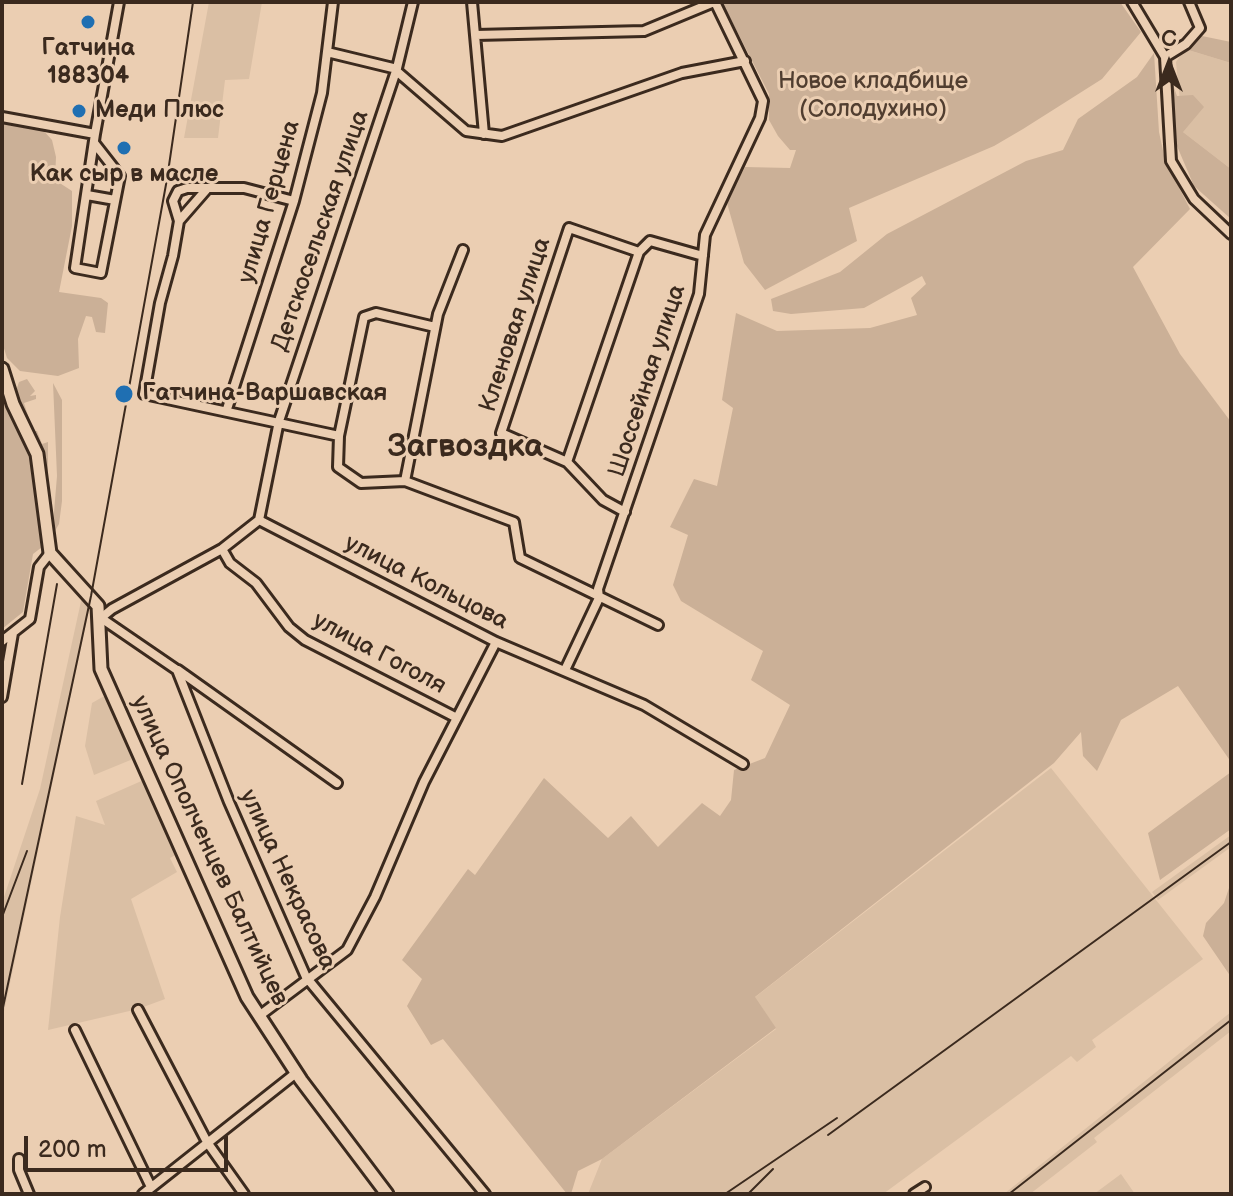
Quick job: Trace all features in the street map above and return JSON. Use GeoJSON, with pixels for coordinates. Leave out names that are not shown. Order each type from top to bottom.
{"type":"FeatureCollection","features":[{"type":"Feature","properties":{"kind":"main road"},"geometry":{"type":"LineString","coordinates":[[2,369],[13,404],[37,454],[50,553],[98,606],[101,618]]}},
{"type":"Feature","properties":{"kind":"main road","name":"улица Ополченцев Балтийцев"},"geometry":{"type":"LineString","coordinates":[[101,618],[101,669],[247,997],[296,1073],[387,1194]]}},
{"type":"Feature","properties":{"kind":"street"},"geometry":{"type":"LineString","coordinates":[[95,144],[120,176],[101,273],[75,268],[95,134],[119,2]]}},
{"type":"Feature","properties":{"kind":"street","name":"улица Герцена"},"geometry":{"type":"LineString","coordinates":[[227,409],[294,201],[322,93],[333,2]]}},
{"type":"Feature","properties":{"kind":"street","name":"Детскосельская улица"},"geometry":{"type":"LineString","coordinates":[[259,520],[279,421],[396,71],[413,2]]}},
{"type":"Feature","properties":{"kind":"street"},"geometry":{"type":"LineString","coordinates":[[472,2],[484,134]]}},
{"type":"Feature","properties":{"kind":"street"},"geometry":{"type":"LineString","coordinates":[[476,35],[644,31],[715,2]]}},
{"type":"Feature","properties":{"kind":"street","name":"Шоссейная улица"},"geometry":{"type":"LineString","coordinates":[[565,670],[599,598],[598,589],[699,294],[705,235],[760,118],[763,101],[715,2]]}},
{"type":"Feature","properties":{"kind":"street"},"geometry":{"type":"LineString","coordinates":[[1132,2],[1165,57],[1171,161],[1194,199],[1231,234]]}},
{"type":"Feature","properties":{"kind":"street"},"geometry":{"type":"LineString","coordinates":[[1165,57],[1186,44],[1200,28],[1189,2]]}},
{"type":"Feature","properties":{"kind":"street"},"geometry":{"type":"LineString","coordinates":[[327,52],[373,61],[396,71],[466,131],[484,134],[513,133],[682,73],[745,61]]}},
{"type":"Feature","properties":{"kind":"street"},"geometry":{"type":"LineString","coordinates":[[2,117],[95,134]]}},
{"type":"Feature","properties":{"kind":"street"},"geometry":{"type":"LineString","coordinates":[[294,201],[244,188],[200,192],[182,189],[174,196],[179,221],[144,394],[227,409],[339,436]]}},
{"type":"Feature","properties":{"kind":"street"},"geometry":{"type":"LineString","coordinates":[[179,221],[200,192]]}},
{"type":"Feature","properties":{"kind":"street"},"geometry":{"type":"LineString","coordinates":[[87,195],[115,200]]}},
{"type":"Feature","properties":{"kind":"street","name":"Кленовая улица"},"geometry":{"type":"LineString","coordinates":[[567,462],[501,433],[569,228],[639,252]]}},
{"type":"Feature","properties":{"kind":"street"},"geometry":{"type":"LineString","coordinates":[[625,512],[603,500],[567,462],[639,252],[650,241],[703,256]]}},
{"type":"Feature","properties":{"kind":"street"},"geometry":{"type":"LineString","coordinates":[[405,481],[435,327],[463,250]]}},
{"type":"Feature","properties":{"kind":"street"},"geometry":{"type":"LineString","coordinates":[[435,327],[376,313],[364,317],[339,436],[338,467],[361,483],[405,481],[514,522],[520,558],[658,625]]}},
{"type":"Feature","properties":{"kind":"street"},"geometry":{"type":"LineString","coordinates":[[259,520],[222,549],[101,618],[337,783]]}},
{"type":"Feature","properties":{"kind":"street","name":"улица Кольцова"},"geometry":{"type":"LineString","coordinates":[[259,520],[496,642],[644,705],[743,764]]}},
{"type":"Feature","properties":{"kind":"street","name":"улица Гоголя"},"geometry":{"type":"LineString","coordinates":[[222,549],[230,563],[256,583],[289,627],[305,640],[457,718]]}},
{"type":"Feature","properties":{"kind":"street"},"geometry":{"type":"LineString","coordinates":[[2,641],[30,619],[39,567],[50,553]]}},
{"type":"Feature","properties":{"kind":"street"},"geometry":{"type":"LineString","coordinates":[[2,697],[13,633]]}},
{"type":"Feature","properties":{"kind":"street"},"geometry":{"type":"LineString","coordinates":[[259,1016],[306,977],[347,950],[496,642]]}},
{"type":"Feature","properties":{"kind":"street","name":"улица Некрасова"},"geometry":{"type":"LineString","coordinates":[[177,670],[229,802],[306,977],[485,1194]]}},
{"type":"Feature","properties":{"kind":"street"},"geometry":{"type":"LineString","coordinates":[[138,1010],[207,1142],[244,1194]]}},
{"type":"Feature","properties":{"kind":"street"},"geometry":{"type":"LineString","coordinates":[[75,1030],[151,1187]]}},
{"type":"Feature","properties":{"kind":"street"},"geometry":{"type":"LineString","coordinates":[[143,1194],[296,1073]]}},
{"type":"Feature","properties":{"kind":"street"},"geometry":{"type":"LineString","coordinates":[[19,1159],[29,1194]]}},
{"type":"Feature","properties":{"kind":"street"},"geometry":{"type":"LineString","coordinates":[[914,1194],[925,1187]]}},
{"type":"Feature","properties":{"kind":"shaded area"},"geometry":{"type":"Polygon","coordinates":[[[209,2],[262,2],[249,79],[225,80],[218,138],[184,138],[209,2]]]}},
{"type":"Feature","properties":{"kind":"shaded area"},"geometry":{"type":"Polygon","coordinates":[[[1185,49],[1231,63],[1231,169],[1183,132],[1176,62],[1185,49]]]}},
{"type":"Feature","properties":{"kind":"shaded area"},"geometry":{"type":"Polygon","coordinates":[[[85,583],[94,586],[2,1021],[2,903],[40,789],[85,583]]]}},
{"type":"Feature","properties":{"kind":"shaded area"},"geometry":{"type":"Polygon","coordinates":[[[106,695],[133,759],[94,775],[85,746],[92,703],[106,695]]]}},
{"type":"Feature","properties":{"kind":"shaded area"},"geometry":{"type":"Polygon","coordinates":[[[1051,768],[1203,959],[1092,1040],[1096,1047],[1077,1062],[1071,1056],[883,1194],[588,1194],[602,1159],[776,1029],[754,998],[1051,768]]]}},
{"type":"Feature","properties":{"kind":"shaded area"},"geometry":{"type":"Polygon","coordinates":[[[146,779],[179,853],[170,858],[177,872],[131,899],[165,999],[138,1009],[48,1030],[60,917],[76,816],[105,825],[96,801],[146,779]]]}},
{"type":"Feature","properties":{"kind":"shaded area"},"geometry":{"type":"Polygon","coordinates":[[[1231,835],[1231,847],[1158,900],[1152,892],[1231,835]]]}},
{"type":"Feature","properties":{"kind":"shaded area"},"geometry":{"type":"Polygon","coordinates":[[[1231,1012],[1231,1031],[1094,1138],[1097,1142],[1030,1194],[1004,1194],[1231,1012]]]}},
{"type":"Feature","properties":{"kind":"shaded area"},"geometry":{"type":"Polygon","coordinates":[[[1121,1174],[1135,1194],[1094,1194],[1121,1174]]]}},
{"type":"Feature","properties":{"kind":"green space","name":"Новое кладбище (Солодухино)"},"geometry":{"type":"Polygon","coordinates":[[[722,2],[1120,2],[1141,32],[1102,79],[1023,129],[994,146],[849,208],[857,241],[765,290],[744,263],[727,203],[745,167],[790,168],[796,150],[790,150],[769,120],[769,94],[722,2]]]}},
{"type":"Feature","properties":{"kind":"green space"},"geometry":{"type":"Polygon","coordinates":[[[1202,36],[1231,42],[1231,63],[1185,49],[1202,36]]]}},
{"type":"Feature","properties":{"kind":"green space"},"geometry":{"type":"Polygon","coordinates":[[[1154,53],[1159,132],[1165,160],[1190,209],[1133,267],[1180,354],[1231,422],[1231,762],[1178,686],[1121,720],[1097,771],[1083,756],[1081,732],[1054,763],[755,997],[776,1028],[602,1159],[578,1171],[571,1194],[567,1194],[443,1039],[431,1045],[407,1006],[422,979],[402,960],[468,869],[475,875],[544,778],[608,838],[631,816],[658,847],[702,803],[720,816],[731,800],[734,770],[765,758],[790,705],[751,680],[763,651],[681,601],[673,585],[688,535],[670,527],[694,479],[717,486],[733,408],[722,400],[736,313],[777,331],[870,328],[917,315],[911,298],[926,284],[922,276],[864,308],[791,314],[773,311],[771,299],[840,272],[887,234],[1026,161],[1063,150],[1078,119],[1137,77],[1154,53]]]}},
{"type":"Feature","properties":{"kind":"green space"},"geometry":{"type":"Polygon","coordinates":[[[1171,79],[1177,96],[1193,95],[1204,107],[1183,132],[1231,169],[1231,219],[1194,186],[1174,139],[1171,79]]]}},
{"type":"Feature","properties":{"kind":"green space"},"geometry":{"type":"Polygon","coordinates":[[[2,121],[42,129],[52,140],[56,157],[55,180],[72,191],[72,226],[59,292],[101,298],[108,303],[105,333],[96,332],[92,317],[86,316],[78,339],[79,368],[58,376],[20,371],[7,358],[2,342],[2,121]]]}},
{"type":"Feature","properties":{"kind":"green space"},"geometry":{"type":"Polygon","coordinates":[[[27,379],[35,391],[30,396],[36,395],[36,399],[24,403],[33,431],[37,431],[42,444],[48,442],[48,497],[15,394],[19,382],[27,379]]]}},
{"type":"Feature","properties":{"kind":"green space"},"geometry":{"type":"Polygon","coordinates":[[[53,383],[62,400],[62,501],[59,524],[52,536],[57,476],[53,383]]]}},
{"type":"Feature","properties":{"kind":"green space"},"geometry":{"type":"Polygon","coordinates":[[[2,388],[34,458],[42,547],[33,554],[23,612],[2,629],[2,388]]]}},
{"type":"Feature","properties":{"kind":"green space"},"geometry":{"type":"Polygon","coordinates":[[[1231,772],[1231,829],[1160,880],[1148,833],[1231,772]]]}},
{"type":"Feature","properties":{"kind":"green space"},"geometry":{"type":"Polygon","coordinates":[[[1231,882],[1231,977],[1203,936],[1206,923],[1224,903],[1231,882]]]}},
{"type":"Feature","properties":{"kind":"railway"},"geometry":{"type":"LineString","coordinates":[[2,1012],[91,596],[167,179],[193,2]]}},
{"type":"Feature","properties":{"kind":"railway"},"geometry":{"type":"LineString","coordinates":[[22,784],[57,584]]}},
{"type":"Feature","properties":{"kind":"railway"},"geometry":{"type":"LineString","coordinates":[[828,1135],[1231,842]]}},
{"type":"Feature","properties":{"kind":"railway"},"geometry":{"type":"LineString","coordinates":[[2,917],[27,851]]}},
{"type":"Feature","properties":{"kind":"railway"},"geometry":{"type":"LineString","coordinates":[[1009,1194],[1231,1020]]}},
{"type":"Feature","properties":{"kind":"railway"},"geometry":{"type":"LineString","coordinates":[[725,1194],[837,1118]]}},
{"type":"Feature","properties":{"kind":"railway"},"geometry":{"type":"LineString","coordinates":[[748,1194],[773,1169]]}},
{"type":"Feature","properties":{"kind":"place","name":"Гатчина 188304"},"geometry":{"type":"Point","coordinates":[88,22]}},
{"type":"Feature","properties":{"kind":"place","name":"Меди Плюс"},"geometry":{"type":"Point","coordinates":[79,111]}},
{"type":"Feature","properties":{"kind":"place","name":"Как сыр в масле"},"geometry":{"type":"Point","coordinates":[124,148]}},
{"type":"Feature","properties":{"kind":"place","name":"Гатчина-Варшавская"},"geometry":{"type":"Point","coordinates":[124,394]}},
{"type":"Feature","properties":{"kind":"district","name":"Загвоздка"},"geometry":{"type":"Point","coordinates":[465,448]}}]}
